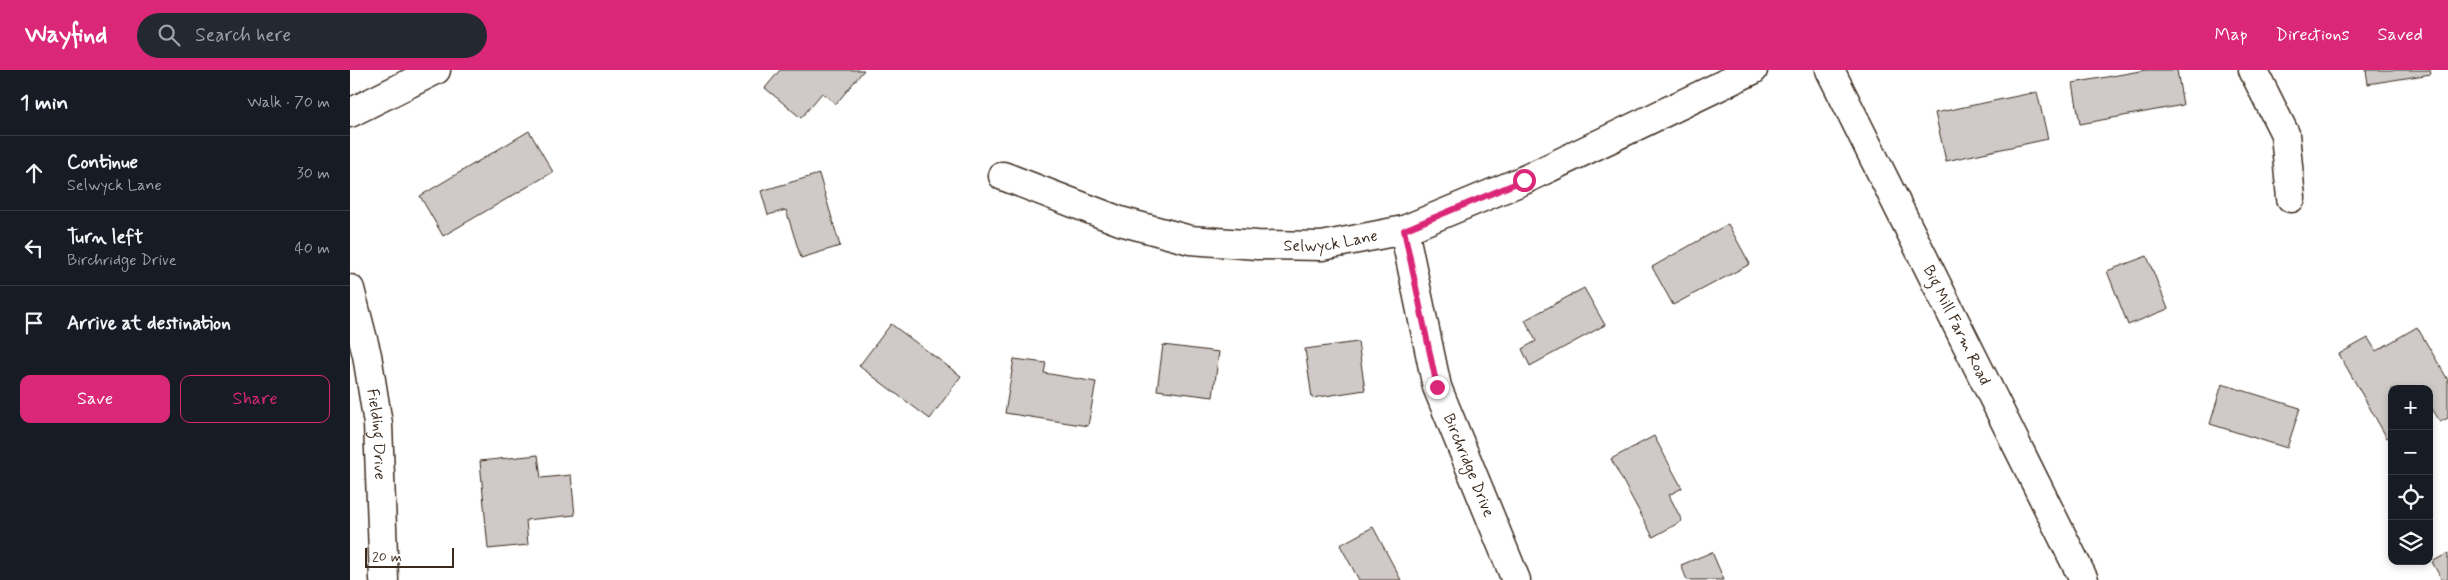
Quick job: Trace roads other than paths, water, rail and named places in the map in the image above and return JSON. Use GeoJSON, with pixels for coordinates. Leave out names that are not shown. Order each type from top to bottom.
{"type":"FeatureCollection","features":[{"type":"Feature","properties":{"kind":"street"},"geometry":{"type":"LineString","coordinates":[[350,113],[436,70]]}},
{"type":"Feature","properties":{"kind":"street","name":"Selwyck Lane"},"geometry":{"type":"LineString","coordinates":[[1003,176],[1120,221],[1190,240],[1257,245],[1322,246],[1404,230],[1524,180],[1753,70]]}},
{"type":"Feature","properties":{"kind":"street","name":"Big Mill Farm Road"},"geometry":{"type":"LineString","coordinates":[[1830,70],[2084,580]]}},
{"type":"Feature","properties":{"kind":"street"},"geometry":{"type":"LineString","coordinates":[[2253,70],[2285,134],[2291,198]]}},
{"type":"Feature","properties":{"kind":"street","name":"Birchridge Drive"},"geometry":{"type":"LineString","coordinates":[[1404,230],[1437,387],[1516,580]]}},
{"type":"Feature","properties":{"kind":"street","name":"Fielding Drive"},"geometry":{"type":"LineString","coordinates":[[350,289],[367,355],[378,424],[384,580]]}}]}
